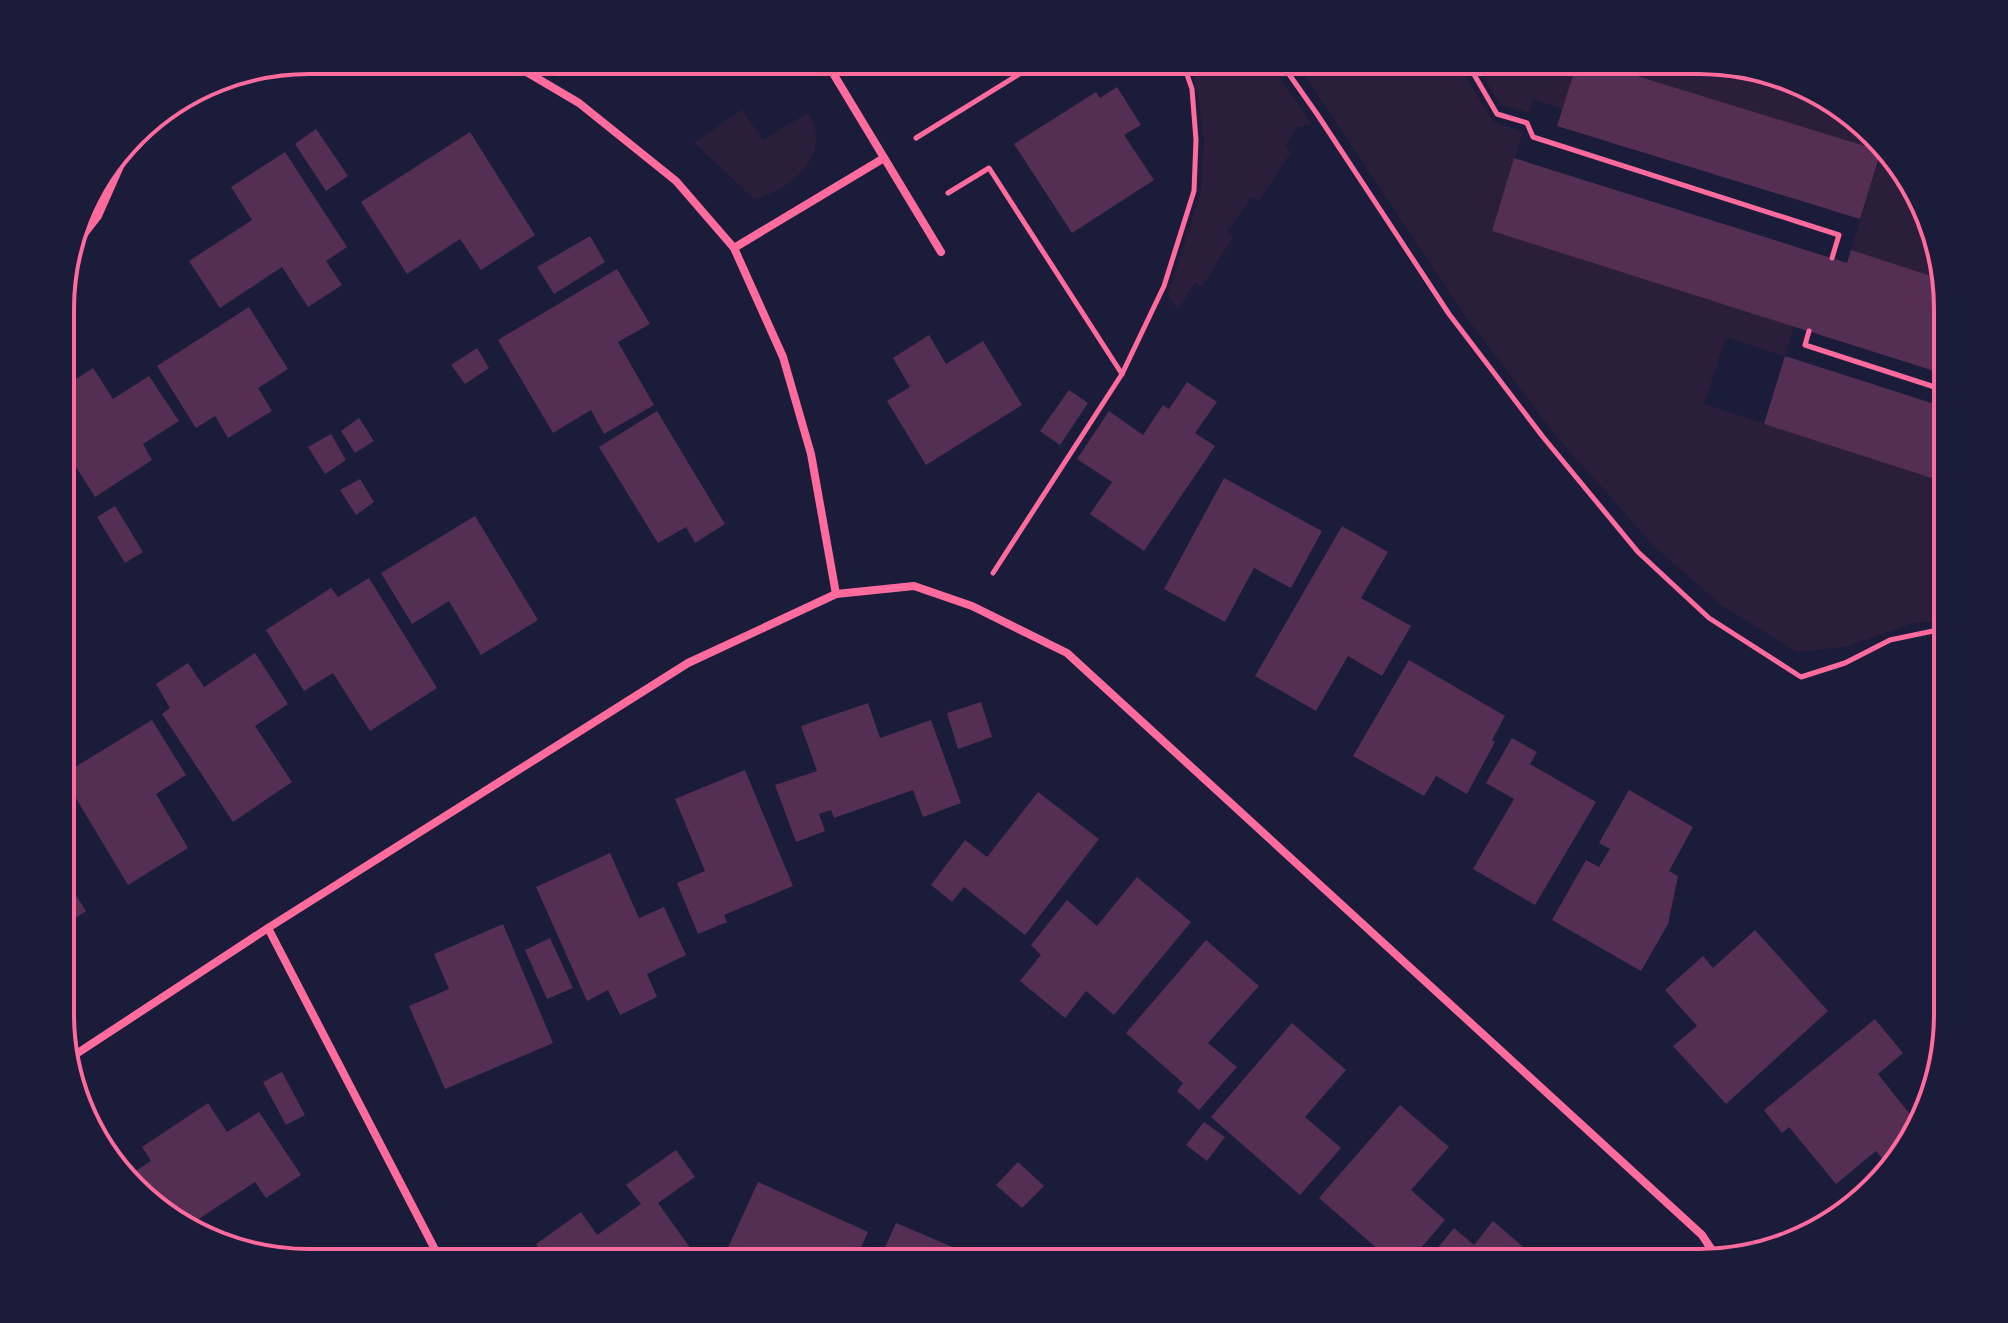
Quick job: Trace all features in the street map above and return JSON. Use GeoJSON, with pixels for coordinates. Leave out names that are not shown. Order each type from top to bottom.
{"type":"FeatureCollection","features":[{"type":"Feature","properties":{"kind":"street"},"geometry":{"type":"LineString","coordinates":[[531,75],[579,103],[676,181],[734,248],[783,357],[811,454],[836,594]]}},
{"type":"Feature","properties":{"kind":"street"},"geometry":{"type":"LineString","coordinates":[[834,75],[941,252]]}},
{"type":"Feature","properties":{"kind":"street"},"geometry":{"type":"LineString","coordinates":[[734,248],[884,158]]}},
{"type":"Feature","properties":{"kind":"street"},"geometry":{"type":"LineString","coordinates":[[88,229],[98,216],[116,175]]}},
{"type":"Feature","properties":{"kind":"street"},"geometry":{"type":"LineString","coordinates":[[78,1053],[268,928],[688,663],[836,594],[914,586],[972,606],[1067,653],[1702,1235],[1711,1248]]}},
{"type":"Feature","properties":{"kind":"street"},"geometry":{"type":"LineString","coordinates":[[268,928],[435,1249]]}},
{"type":"Feature","properties":{"kind":"path"},"geometry":{"type":"LineString","coordinates":[[884,158],[1019,74]]}},
{"type":"Feature","properties":{"kind":"path"},"geometry":{"type":"LineString","coordinates":[[972,606],[1122,374],[1164,286],[1194,191],[1196,140],[1192,89],[1187,74]]}},
{"type":"Feature","properties":{"kind":"path"},"geometry":{"type":"LineString","coordinates":[[1289,74],[1449,314],[1543,437],[1638,552],[1709,618],[1801,677],[1845,663],[1890,640],[1933,631]]}},
{"type":"Feature","properties":{"kind":"path"},"geometry":{"type":"LineString","coordinates":[[1474,74],[1497,114],[1527,123],[1533,137],[1839,235],[1832,258]]}},
{"type":"Feature","properties":{"kind":"path"},"geometry":{"type":"LineString","coordinates":[[917,212],[989,168],[1122,374]]}},
{"type":"Feature","properties":{"kind":"path"},"geometry":{"type":"LineString","coordinates":[[1809,331],[1805,345],[1933,386]]}},
{"type":"Feature","properties":{"kind":"shaded area"},"geometry":{"type":"Polygon","coordinates":[[[1192,74],[1277,74],[1312,124],[1296,128],[1285,146],[1291,152],[1259,201],[1251,198],[1227,232],[1233,237],[1202,287],[1195,283],[1178,310],[1168,295],[1201,192],[1204,140],[1192,74]]]}},
{"type":"Feature","properties":{"kind":"shaded area"},"geometry":{"type":"Polygon","coordinates":[[[1304,74],[1464,74],[1494,122],[1523,132],[1492,231],[1794,326],[1785,356],[1726,337],[1704,404],[1933,478],[1933,622],[1913,623],[1846,647],[1797,652],[1721,605],[1655,547],[1555,435],[1461,310],[1304,74]]]}},
{"type":"Feature","properties":{"kind":"shaded area"},"geometry":{"type":"Polygon","coordinates":[[[1482,74],[1574,74],[1563,109],[1534,99],[1529,113],[1500,104],[1482,74]]]}},
{"type":"Feature","properties":{"kind":"shaded area"},"geometry":{"type":"Polygon","coordinates":[[[1630,74],[1730,76],[1775,86],[1830,114],[1871,149],[1630,74]]]}},
{"type":"Feature","properties":{"kind":"shaded area"},"geometry":{"type":"Polygon","coordinates":[[[742,109],[763,140],[809,112],[815,130],[816,143],[807,166],[789,183],[755,200],[694,143],[742,109]]]}},
{"type":"Feature","properties":{"kind":"shaded area"},"geometry":{"type":"Polygon","coordinates":[[[1879,158],[1903,192],[1916,219],[1932,276],[1851,250],[1879,158]]]}},
{"type":"Feature","properties":{"kind":"building"},"geometry":{"type":"Polygon","coordinates":[[[1574,74],[1631,74],[1869,147],[1879,158],[1860,219],[1557,126],[1574,74]]]}},
{"type":"Feature","properties":{"kind":"building"},"geometry":{"type":"Polygon","coordinates":[[[1117,87],[1141,125],[1124,135],[1154,180],[1072,233],[1014,144],[1096,92],[1100,98],[1117,87]]]}},
{"type":"Feature","properties":{"kind":"building"},"geometry":{"type":"Polygon","coordinates":[[[316,129],[348,176],[326,191],[295,144],[316,129]]]}},
{"type":"Feature","properties":{"kind":"building"},"geometry":{"type":"Polygon","coordinates":[[[470,132],[535,235],[481,270],[460,239],[407,274],[361,202],[470,132]]]}},
{"type":"Feature","properties":{"kind":"building"},"geometry":{"type":"Polygon","coordinates":[[[285,152],[347,247],[326,261],[342,285],[308,307],[282,267],[220,308],[189,261],[252,220],[231,187],[285,152]]]}},
{"type":"Feature","properties":{"kind":"building"},"geometry":{"type":"Polygon","coordinates":[[[1514,158],[1847,263],[1851,250],[1932,276],[1933,371],[1492,231],[1514,158]]]}},
{"type":"Feature","properties":{"kind":"building"},"geometry":{"type":"Polygon","coordinates":[[[590,236],[605,262],[554,294],[537,267],[590,236]]]}},
{"type":"Feature","properties":{"kind":"building"},"geometry":{"type":"Polygon","coordinates":[[[617,269],[650,324],[618,342],[654,405],[604,434],[591,410],[553,433],[498,340],[617,269]]]}},
{"type":"Feature","properties":{"kind":"building"},"geometry":{"type":"Polygon","coordinates":[[[249,307],[288,369],[258,388],[272,411],[228,438],[215,416],[196,428],[157,366],[249,307]]]}},
{"type":"Feature","properties":{"kind":"building"},"geometry":{"type":"Polygon","coordinates":[[[929,335],[946,364],[983,341],[1022,405],[926,465],[887,401],[910,387],[893,358],[929,335]]]}},
{"type":"Feature","properties":{"kind":"building"},"geometry":{"type":"Polygon","coordinates":[[[477,348],[489,368],[465,384],[451,365],[477,348]]]}},
{"type":"Feature","properties":{"kind":"building"},"geometry":{"type":"Polygon","coordinates":[[[1785,356],[1933,404],[1933,478],[1764,424],[1785,356]]]}},
{"type":"Feature","properties":{"kind":"building"},"geometry":{"type":"Polygon","coordinates":[[[93,368],[113,399],[149,376],[179,421],[143,444],[152,460],[95,497],[74,464],[74,380],[93,368]]]}},
{"type":"Feature","properties":{"kind":"building"},"geometry":{"type":"Polygon","coordinates":[[[1187,382],[1217,402],[1195,433],[1215,446],[1144,551],[1090,514],[1112,482],[1077,459],[1109,411],[1143,435],[1163,405],[1169,409],[1187,382]]]}},
{"type":"Feature","properties":{"kind":"building"},"geometry":{"type":"Polygon","coordinates":[[[1069,390],[1088,403],[1060,445],[1040,431],[1069,390]]]}},
{"type":"Feature","properties":{"kind":"building"},"geometry":{"type":"Polygon","coordinates":[[[657,411],[725,524],[695,543],[686,527],[658,543],[599,447],[657,411]]]}},
{"type":"Feature","properties":{"kind":"building"},"geometry":{"type":"Polygon","coordinates":[[[359,418],[374,441],[355,453],[341,431],[359,418]]]}},
{"type":"Feature","properties":{"kind":"building"},"geometry":{"type":"Polygon","coordinates":[[[331,434],[346,460],[325,474],[308,447],[331,434]]]}},
{"type":"Feature","properties":{"kind":"building"},"geometry":{"type":"Polygon","coordinates":[[[1224,478],[1322,531],[1291,588],[1254,568],[1225,622],[1164,589],[1224,478]]]}},
{"type":"Feature","properties":{"kind":"building"},"geometry":{"type":"Polygon","coordinates":[[[360,479],[374,502],[356,515],[340,490],[360,479]]]}},
{"type":"Feature","properties":{"kind":"building"},"geometry":{"type":"Polygon","coordinates":[[[115,506],[143,552],[125,563],[97,517],[115,506]]]}},
{"type":"Feature","properties":{"kind":"building"},"geometry":{"type":"Polygon","coordinates":[[[475,516],[538,620],[481,655],[449,601],[412,624],[381,573],[475,516]]]}},
{"type":"Feature","properties":{"kind":"building"},"geometry":{"type":"Polygon","coordinates":[[[1342,526],[1388,552],[1361,598],[1411,626],[1382,676],[1348,656],[1316,711],[1255,676],[1342,526]]]}},
{"type":"Feature","properties":{"kind":"building"},"geometry":{"type":"Polygon","coordinates":[[[369,578],[437,688],[370,731],[333,673],[304,691],[266,630],[331,588],[338,597],[369,578]]]}},
{"type":"Feature","properties":{"kind":"building"},"geometry":{"type":"Polygon","coordinates":[[[255,653],[288,704],[255,726],[292,782],[233,822],[162,714],[170,708],[156,684],[188,663],[204,687],[255,653]]]}},
{"type":"Feature","properties":{"kind":"building"},"geometry":{"type":"Polygon","coordinates":[[[1409,660],[1505,716],[1467,794],[1436,776],[1424,796],[1353,756],[1409,660]]]}},
{"type":"Feature","properties":{"kind":"building"},"geometry":{"type":"Polygon","coordinates":[[[981,702],[992,737],[958,749],[947,713],[981,702]]]}},
{"type":"Feature","properties":{"kind":"building"},"geometry":{"type":"Polygon","coordinates":[[[868,703],[880,738],[931,720],[961,803],[923,817],[913,790],[834,818],[831,810],[819,814],[825,831],[796,842],[775,785],[817,771],[801,726],[868,703]]]}},
{"type":"Feature","properties":{"kind":"building"},"geometry":{"type":"Polygon","coordinates":[[[152,720],[186,775],[156,794],[188,848],[128,885],[74,795],[74,768],[152,720]]]}},
{"type":"Feature","properties":{"kind":"building"},"geometry":{"type":"Polygon","coordinates":[[[1512,738],[1537,752],[1530,764],[1596,802],[1535,905],[1473,869],[1514,799],[1486,783],[1512,738]]]}},
{"type":"Feature","properties":{"kind":"building"},"geometry":{"type":"Polygon","coordinates":[[[745,770],[793,886],[724,915],[727,922],[698,934],[677,883],[705,871],[675,799],[745,770]]]}},
{"type":"Feature","properties":{"kind":"building"},"geometry":{"type":"Polygon","coordinates":[[[1629,790],[1693,827],[1669,871],[1678,876],[1668,924],[1641,971],[1552,920],[1586,860],[1599,867],[1610,849],[1599,843],[1629,790]]]}},
{"type":"Feature","properties":{"kind":"building"},"geometry":{"type":"Polygon","coordinates":[[[1038,792],[1099,839],[1025,935],[964,887],[952,902],[931,885],[965,840],[987,857],[1038,792]]]}},
{"type":"Feature","properties":{"kind":"building"},"geometry":{"type":"Polygon","coordinates":[[[610,853],[639,918],[664,907],[686,955],[647,974],[657,997],[620,1015],[608,990],[587,1001],[536,887],[610,853]]]}},
{"type":"Feature","properties":{"kind":"building"},"geometry":{"type":"Polygon","coordinates":[[[1137,877],[1191,922],[1114,1015],[1086,991],[1065,1018],[1020,981],[1041,955],[1031,945],[1067,900],[1097,926],[1137,877]]]}},
{"type":"Feature","properties":{"kind":"building"},"geometry":{"type":"Polygon","coordinates":[[[74,892],[86,911],[74,919],[74,892]]]}},
{"type":"Feature","properties":{"kind":"building"},"geometry":{"type":"Polygon","coordinates":[[[503,924],[553,1043],[445,1089],[409,1006],[449,989],[434,954],[503,924]]]}},
{"type":"Feature","properties":{"kind":"building"},"geometry":{"type":"Polygon","coordinates":[[[1755,930],[1828,1011],[1726,1104],[1673,1046],[1697,1026],[1665,990],[1703,956],[1713,968],[1755,930]]]}},
{"type":"Feature","properties":{"kind":"building"},"geometry":{"type":"Polygon","coordinates":[[[550,938],[573,988],[547,999],[525,950],[550,938]]]}},
{"type":"Feature","properties":{"kind":"building"},"geometry":{"type":"Polygon","coordinates":[[[1206,940],[1259,986],[1208,1043],[1237,1067],[1199,1110],[1177,1091],[1183,1083],[1126,1033],[1206,940]]]}},
{"type":"Feature","properties":{"kind":"building"},"geometry":{"type":"Polygon","coordinates":[[[1875,1019],[1903,1053],[1878,1074],[1910,1118],[1883,1160],[1876,1151],[1836,1184],[1789,1127],[1782,1133],[1764,1110],[1875,1019]]]}},
{"type":"Feature","properties":{"kind":"building"},"geometry":{"type":"Polygon","coordinates":[[[1292,1023],[1346,1070],[1305,1117],[1341,1148],[1300,1195],[1211,1117],[1292,1023]]]}},
{"type":"Feature","properties":{"kind":"building"},"geometry":{"type":"Polygon","coordinates":[[[282,1072],[305,1115],[286,1125],[263,1082],[282,1072]]]}},
{"type":"Feature","properties":{"kind":"building"},"geometry":{"type":"Polygon","coordinates":[[[208,1103],[227,1132],[259,1112],[301,1175],[266,1198],[255,1182],[197,1220],[154,1191],[135,1171],[151,1161],[142,1147],[208,1103]]]}},
{"type":"Feature","properties":{"kind":"building"},"geometry":{"type":"Polygon","coordinates":[[[1400,1105],[1449,1147],[1411,1190],[1445,1220],[1421,1248],[1377,1248],[1319,1198],[1400,1105]]]}},
{"type":"Feature","properties":{"kind":"building"},"geometry":{"type":"Polygon","coordinates":[[[1204,1122],[1225,1137],[1207,1161],[1186,1145],[1204,1122]]]}},
{"type":"Feature","properties":{"kind":"building"},"geometry":{"type":"Polygon","coordinates":[[[676,1150],[695,1177],[658,1203],[691,1249],[539,1249],[536,1244],[581,1212],[597,1235],[641,1204],[626,1185],[676,1150]]]}},
{"type":"Feature","properties":{"kind":"building"},"geometry":{"type":"Polygon","coordinates":[[[1018,1162],[1044,1186],[1022,1208],[996,1185],[1018,1162]]]}},
{"type":"Feature","properties":{"kind":"building"},"geometry":{"type":"Polygon","coordinates":[[[758,1182],[868,1232],[860,1249],[728,1249],[758,1182]]]}},
{"type":"Feature","properties":{"kind":"building"},"geometry":{"type":"Polygon","coordinates":[[[1493,1221],[1525,1248],[1437,1248],[1454,1228],[1474,1245],[1493,1221]]]}},
{"type":"Feature","properties":{"kind":"building"},"geometry":{"type":"Polygon","coordinates":[[[896,1223],[956,1249],[884,1249],[896,1223]]]}}]}
